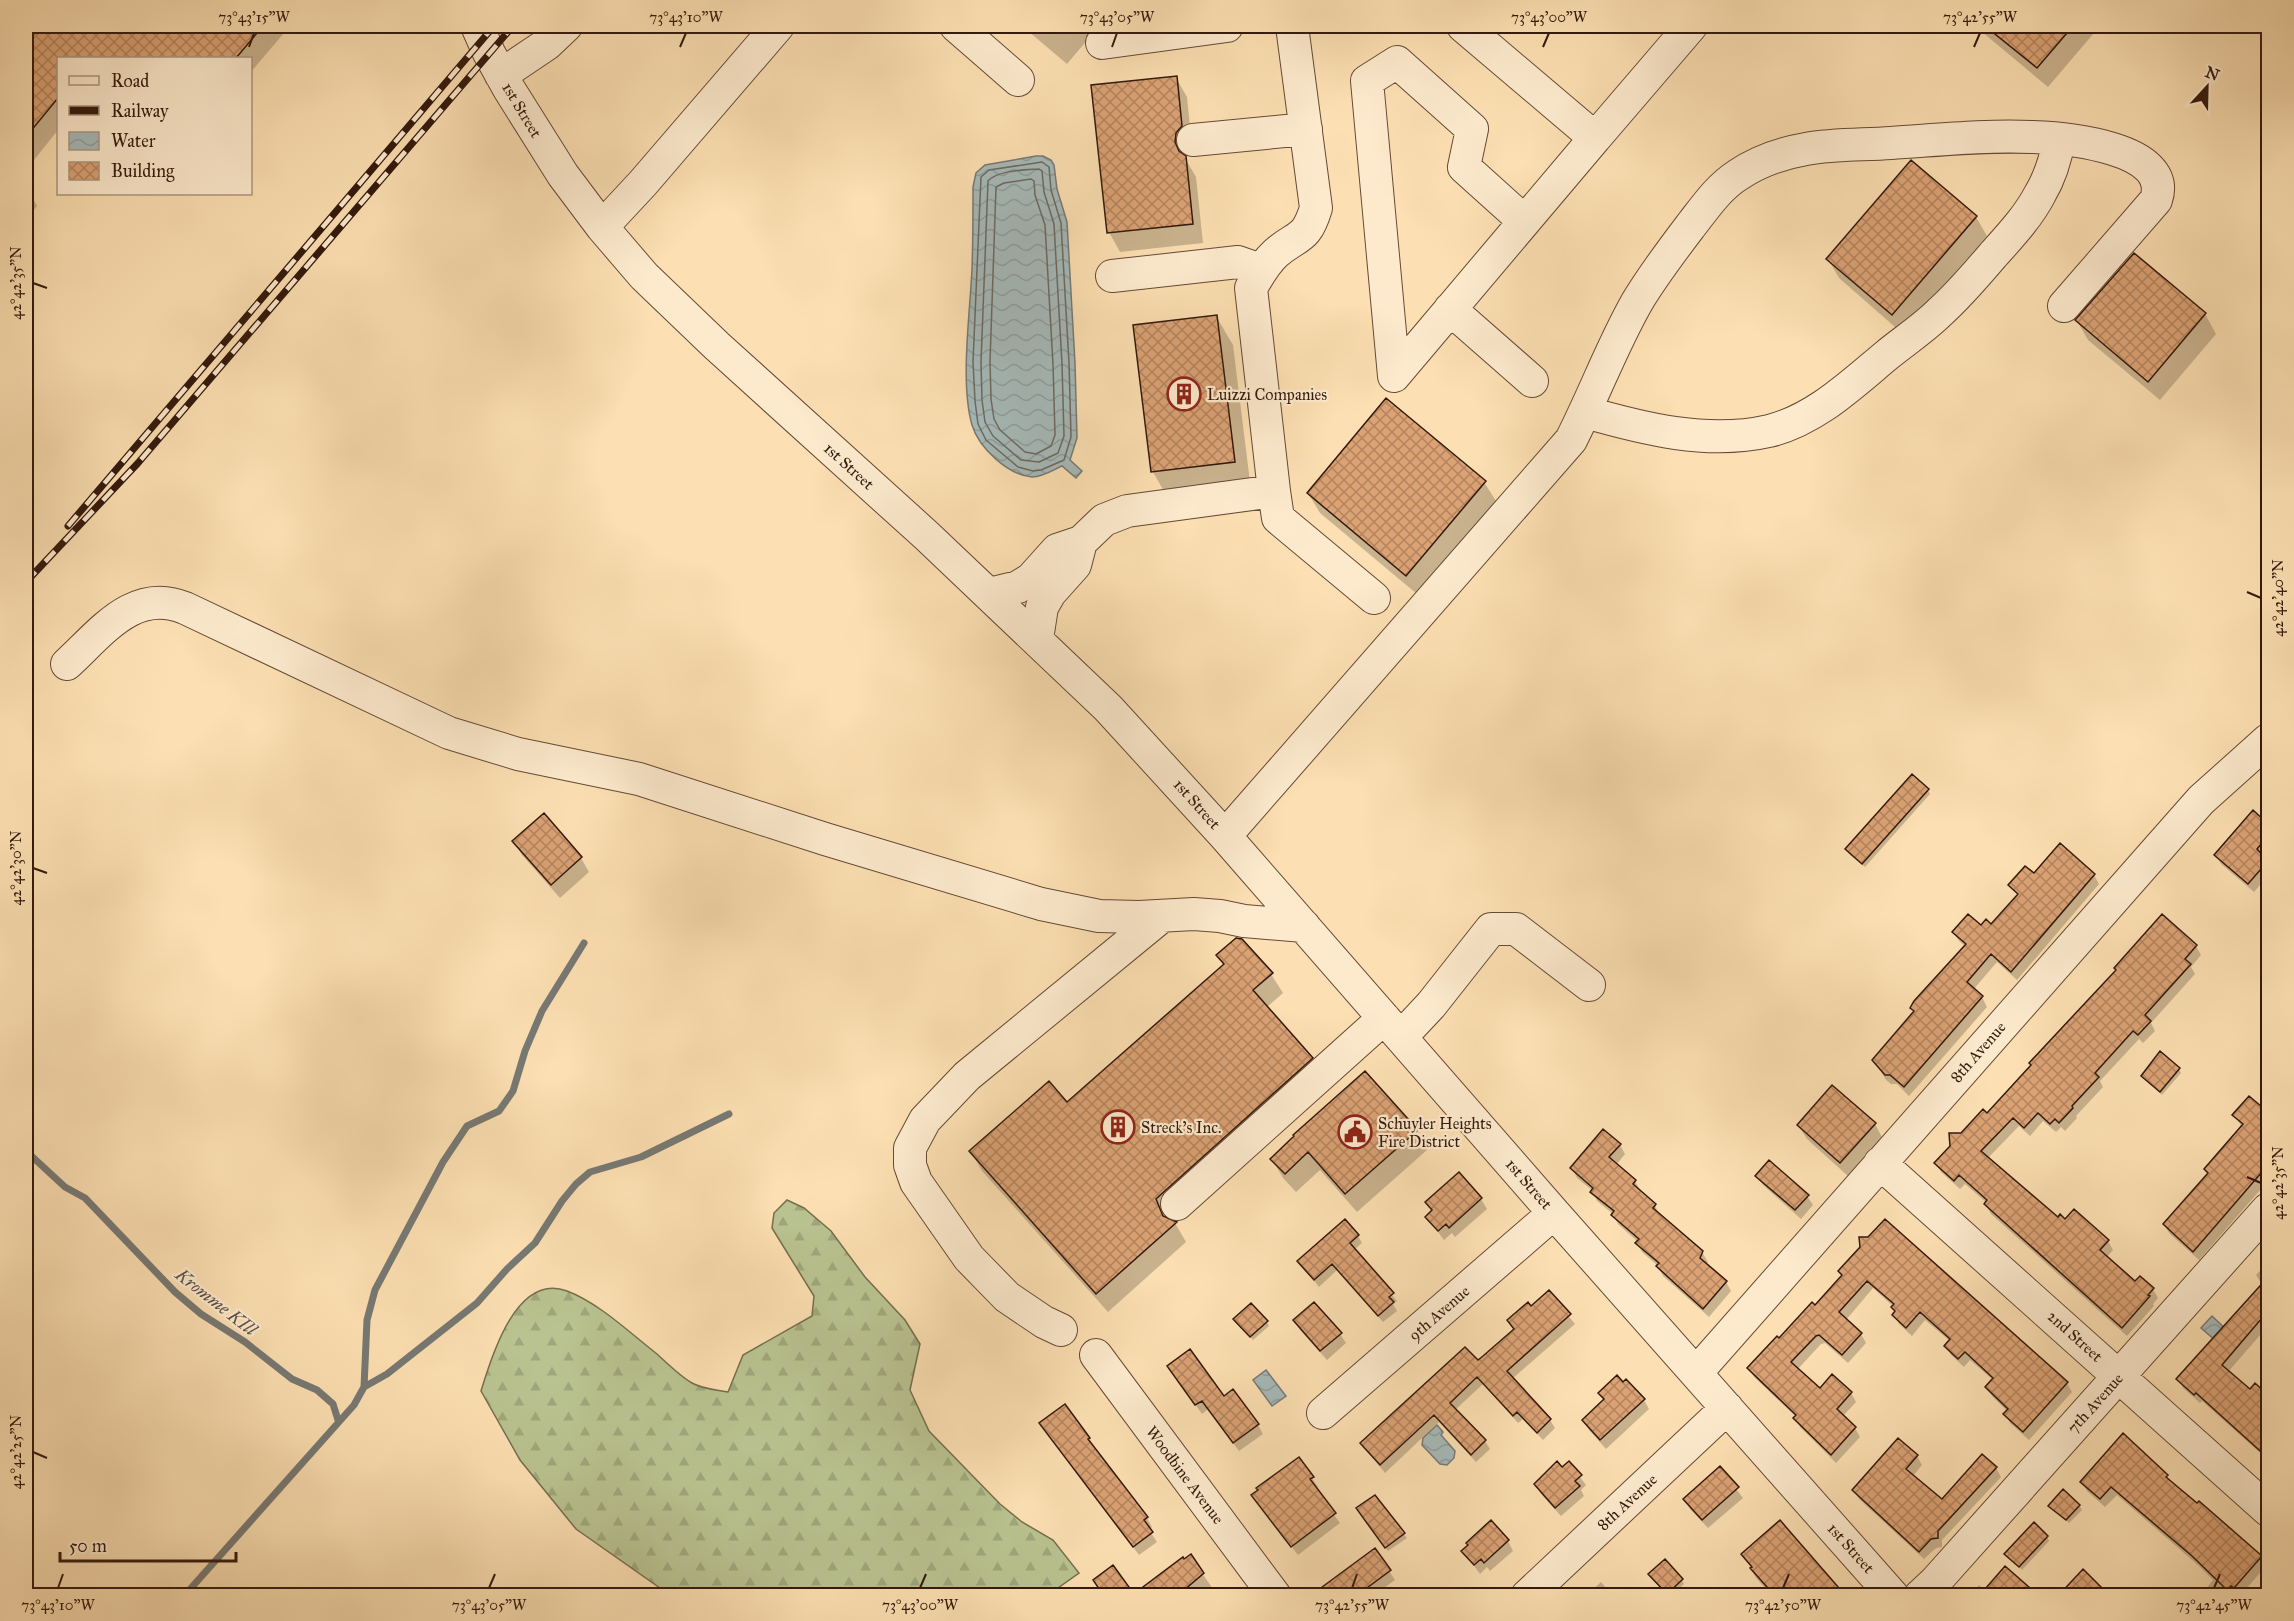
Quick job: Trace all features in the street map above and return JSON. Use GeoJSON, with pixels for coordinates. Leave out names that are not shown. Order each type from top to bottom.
{"type":"FeatureCollection","features":[{"type":"Feature","properties":{"kind":"street"},"geometry":{"type":"LineString","coordinates":[[501,75],[547,44],[566,26]]}},
{"type":"Feature","properties":{"kind":"street"},"geometry":{"type":"LineString","coordinates":[[602,227],[643,183],[778,26]]}},
{"type":"Feature","properties":{"kind":"street"},"geometry":{"type":"LineString","coordinates":[[956,26],[1018,80]]}},
{"type":"Feature","properties":{"kind":"street"},"geometry":{"type":"LineString","coordinates":[[1102,43],[1223,26]]}},
{"type":"Feature","properties":{"kind":"street"},"geometry":{"type":"LineString","coordinates":[[1293,26],[1316,208],[1311,226],[1277,253],[1261,270],[1251,288],[1274,491],[1278,518],[1374,598]]}},
{"type":"Feature","properties":{"kind":"street"},"geometry":{"type":"LineString","coordinates":[[1463,26],[1595,138]]}},
{"type":"Feature","properties":{"kind":"street"},"geometry":{"type":"LineString","coordinates":[[1524,221],[1464,167],[1472,129],[1464,121],[1397,63],[1367,81],[1394,376],[1691,26]]}},
{"type":"Feature","properties":{"kind":"street","name":"1st Street"},"geometry":{"type":"LineString","coordinates":[[480,32],[501,75],[542,142],[602,227],[644,276],[676,309],[989,594],[1108,708],[1225,836],[1893,1596]]}},
{"type":"Feature","properties":{"kind":"street"},"geometry":{"type":"LineString","coordinates":[[1193,140],[1306,129]]}},
{"type":"Feature","properties":{"kind":"street"},"geometry":{"type":"LineString","coordinates":[[1225,836],[1571,440],[1638,300],[1680,240],[1721,188],[1738,174],[1776,157],[1806,149],[1956,139],[2030,137],[2059,139],[2102,146],[2127,154],[2156,176],[2158,194],[2152,206],[2064,306]]}},
{"type":"Feature","properties":{"kind":"street"},"geometry":{"type":"LineString","coordinates":[[1585,412],[1626,423],[1706,436],[1770,430],[1817,410],[1939,314],[1965,288],[2016,228],[2040,195],[2051,171],[2059,139]]}},
{"type":"Feature","properties":{"kind":"street"},"geometry":{"type":"LineString","coordinates":[[1112,276],[1238,262],[1261,270]]}},
{"type":"Feature","properties":{"kind":"street"},"geometry":{"type":"LineString","coordinates":[[1450,309],[1532,381]]}},
{"type":"Feature","properties":{"kind":"street"},"geometry":{"type":"LineString","coordinates":[[989,594],[1018,587],[1031,579],[1058,550],[1081,542],[1104,520],[1126,511],[1274,491]]}},
{"type":"Feature","properties":{"kind":"street"},"geometry":{"type":"LineString","coordinates":[[1037,639],[1042,607],[1050,593],[1075,565],[1081,542]]}},
{"type":"Feature","properties":{"kind":"street"},"geometry":{"type":"LineString","coordinates":[[68,664],[120,616],[135,607],[148,603],[169,602],[440,729],[488,746],[639,779],[825,839],[1072,912],[1099,916],[1194,914],[1304,926]]}},
{"type":"Feature","properties":{"kind":"street","name":"8th Avenue"},"geometry":{"type":"LineString","coordinates":[[1696,1373],[2201,800],[2267,743]]}},
{"type":"Feature","properties":{"kind":"street"},"geometry":{"type":"LineString","coordinates":[[1061,1330],[1031,1315],[1007,1297],[969,1258],[916,1182],[910,1165],[910,1148],[925,1120],[967,1076],[1162,916]]}},
{"type":"Feature","properties":{"kind":"street"},"geometry":{"type":"LineString","coordinates":[[1177,1204],[1392,1027],[1438,996],[1491,928],[1516,929],[1589,985]]}},
{"type":"Feature","properties":{"kind":"street","name":"2nd Street"},"geometry":{"type":"LineString","coordinates":[[1880,1163],[2268,1510]]}},
{"type":"Feature","properties":{"kind":"street","name":"7th Avenue"},"geometry":{"type":"LineString","coordinates":[[1920,1596],[2268,1209]]}},
{"type":"Feature","properties":{"kind":"street","name":"9th Avenue"},"geometry":{"type":"LineString","coordinates":[[1323,1413],[1554,1213]]}},
{"type":"Feature","properties":{"kind":"street","name":"Woodbine Avenue"},"geometry":{"type":"LineString","coordinates":[[1096,1355],[1275,1596]]}},
{"type":"Feature","properties":{"kind":"street","name":"8th Avenue"},"geometry":{"type":"LineString","coordinates":[[1527,1596],[1727,1408]]}},
{"type":"Feature","properties":{"kind":"green space"},"geometry":{"type":"Polygon","coordinates":[[[787,1200],[804,1208],[831,1231],[865,1277],[905,1320],[920,1344],[910,1390],[929,1431],[1000,1504],[1022,1522],[1053,1540],[1079,1573],[1048,1595],[670,1595],[576,1529],[520,1460],[481,1391],[499,1340],[520,1306],[533,1294],[549,1288],[567,1291],[602,1311],[692,1383],[728,1392],[743,1355],[812,1316],[814,1296],[772,1228],[774,1213],[787,1200]]]}},
{"type":"Feature","properties":{"kind":"water"},"geometry":{"type":"Polygon","coordinates":[[[1043,156],[1051,160],[1054,165],[1057,189],[1067,222],[1077,438],[1070,460],[1082,471],[1076,478],[1062,466],[1044,475],[1032,477],[1004,466],[981,443],[972,425],[968,408],[966,369],[972,269],[973,187],[976,173],[985,165],[1043,156]]]}},
{"type":"Feature","properties":{"kind":"water"},"geometry":{"type":"Polygon","coordinates":[[[2212,1316],[2234,1337],[2224,1348],[2201,1328],[2212,1316]]]}},
{"type":"Feature","properties":{"kind":"water"},"geometry":{"type":"Polygon","coordinates":[[[1266,1370],[1286,1396],[1272,1406],[1253,1380],[1266,1370]]]}},
{"type":"Feature","properties":{"kind":"water"},"geometry":{"type":"Polygon","coordinates":[[[1437,1425],[1443,1432],[1441,1435],[1455,1451],[1454,1458],[1447,1465],[1440,1464],[1422,1445],[1423,1438],[1437,1425]]]}},
{"type":"Feature","properties":{"kind":"building"},"geometry":{"type":"Polygon","coordinates":[[[26,26],[263,26],[237,57],[57,57],[57,99],[26,137],[26,26]]]}},
{"type":"Feature","properties":{"kind":"building"},"geometry":{"type":"Polygon","coordinates":[[[1985,26],[2073,26],[2037,68],[1985,26]]]}},
{"type":"Feature","properties":{"kind":"building"},"geometry":{"type":"Polygon","coordinates":[[[1177,76],[1182,126],[1176,133],[1175,142],[1179,151],[1186,156],[1193,224],[1107,233],[1091,85],[1177,76]]]}},
{"type":"Feature","properties":{"kind":"building"},"geometry":{"type":"Polygon","coordinates":[[[1911,160],[1977,216],[1892,315],[1826,259],[1911,160]]]}},
{"type":"Feature","properties":{"kind":"building"},"geometry":{"type":"Polygon","coordinates":[[[2134,253],[2206,313],[2148,382],[2075,320],[2134,253]]]}},
{"type":"Feature","properties":{"kind":"building","name":"Luizzi Companies"},"geometry":{"type":"Polygon","coordinates":[[[1217,315],[1235,462],[1151,472],[1133,325],[1217,315]]]}},
{"type":"Feature","properties":{"kind":"building"},"geometry":{"type":"Polygon","coordinates":[[[1386,398],[1486,481],[1406,576],[1307,493],[1386,398]]]}},
{"type":"Feature","properties":{"kind":"building"},"geometry":{"type":"Polygon","coordinates":[[[1912,774],[1929,789],[1862,864],[1845,849],[1912,774]]]}},
{"type":"Feature","properties":{"kind":"building"},"geometry":{"type":"Polygon","coordinates":[[[2253,810],[2268,824],[2268,836],[2257,849],[2268,861],[2248,884],[2214,855],[2253,810]]]}},
{"type":"Feature","properties":{"kind":"building"},"geometry":{"type":"Polygon","coordinates":[[[544,813],[582,857],[551,885],[512,841],[544,813]]]}},
{"type":"Feature","properties":{"kind":"building"},"geometry":{"type":"Polygon","coordinates":[[[2060,843],[2095,874],[2011,972],[1991,954],[1967,982],[1983,996],[1904,1087],[1890,1075],[1885,1075],[1872,1060],[1914,1011],[1910,1008],[1914,1001],[1966,944],[1952,932],[1968,914],[1981,925],[1986,919],[1991,924],[2018,894],[2008,885],[2025,866],[2034,873],[2060,843]]]}},
{"type":"Feature","properties":{"kind":"building"},"geometry":{"type":"Polygon","coordinates":[[[2162,914],[2197,945],[2185,959],[2191,964],[2145,1015],[2151,1021],[2138,1035],[2133,1031],[2095,1073],[2099,1077],[2059,1123],[2055,1119],[2050,1124],[2038,1113],[2024,1128],[2013,1118],[1981,1151],[2058,1217],[2060,1214],[2065,1219],[2074,1209],[2109,1240],[2100,1250],[2135,1281],[2140,1276],[2154,1288],[2148,1295],[2150,1296],[2122,1328],[1984,1204],[1987,1200],[1959,1175],[1954,1181],[1934,1163],[1950,1146],[1949,1133],[1961,1133],[1983,1109],[1987,1113],[2031,1065],[2029,1063],[2116,970],[2114,968],[2162,914]]]}},
{"type":"Feature","properties":{"kind":"building","name":"Streck's Inc."},"geometry":{"type":"Polygon","coordinates":[[[1236,938],[1242,939],[1273,973],[1253,990],[1313,1058],[1156,1199],[1163,1216],[1177,1222],[1096,1294],[969,1151],[1049,1081],[1067,1102],[1224,964],[1216,955],[1236,938]]]}},
{"type":"Feature","properties":{"kind":"building"},"geometry":{"type":"Polygon","coordinates":[[[2160,1051],[2180,1068],[2160,1092],[2141,1076],[2160,1051]]]}},
{"type":"Feature","properties":{"kind":"building","name":"Schuyler Heights Fire District"},"geometry":{"type":"Polygon","coordinates":[[[1365,1071],[1418,1130],[1345,1194],[1308,1152],[1285,1174],[1270,1159],[1293,1135],[1365,1071]]]}},
{"type":"Feature","properties":{"kind":"building"},"geometry":{"type":"Polygon","coordinates":[[[1832,1085],[1876,1123],[1840,1163],[1797,1125],[1832,1085]]]}},
{"type":"Feature","properties":{"kind":"building"},"geometry":{"type":"Polygon","coordinates":[[[2249,1096],[2268,1112],[2268,1165],[2193,1252],[2163,1224],[2208,1173],[2204,1169],[2243,1124],[2232,1115],[2249,1096]]]}},
{"type":"Feature","properties":{"kind":"building"},"geometry":{"type":"Polygon","coordinates":[[[1603,1129],[1621,1144],[1609,1157],[1636,1180],[1633,1184],[1656,1204],[1653,1208],[1703,1251],[1700,1258],[1727,1281],[1703,1309],[1656,1266],[1659,1263],[1635,1243],[1639,1239],[1611,1215],[1614,1211],[1590,1192],[1593,1188],[1570,1168],[1603,1129]]]}},
{"type":"Feature","properties":{"kind":"building"},"geometry":{"type":"Polygon","coordinates":[[[1769,1160],[1809,1195],[1795,1210],[1755,1176],[1769,1160]]]}},
{"type":"Feature","properties":{"kind":"building"},"geometry":{"type":"Polygon","coordinates":[[[1459,1172],[1482,1198],[1449,1228],[1446,1224],[1438,1231],[1425,1217],[1432,1210],[1425,1202],[1459,1172]]]}},
{"type":"Feature","properties":{"kind":"building"},"geometry":{"type":"Polygon","coordinates":[[[1345,1219],[1359,1235],[1350,1243],[1394,1293],[1389,1297],[1394,1302],[1378,1316],[1332,1264],[1314,1280],[1297,1261],[1345,1219]]]}},
{"type":"Feature","properties":{"kind":"building"},"geometry":{"type":"Polygon","coordinates":[[[1885,1219],[2068,1382],[2023,1432],[2003,1414],[2008,1409],[1985,1387],[1993,1378],[1965,1352],[1958,1359],[1944,1346],[1950,1339],[1920,1312],[1906,1328],[1892,1315],[1895,1311],[1891,1307],[1894,1304],[1867,1281],[1839,1312],[1862,1333],[1842,1355],[1819,1335],[1791,1362],[1820,1388],[1832,1374],[1852,1392],[1837,1409],[1856,1427],[1831,1455],[1793,1418],[1796,1415],[1747,1368],[1812,1302],[1815,1305],[1842,1275],[1838,1271],[1860,1247],[1859,1237],[1868,1237],[1885,1219]]]}},
{"type":"Feature","properties":{"kind":"building"},"geometry":{"type":"Polygon","coordinates":[[[2268,1277],[2268,1311],[2222,1365],[2250,1389],[2255,1383],[2268,1395],[2268,1458],[2196,1393],[2194,1395],[2176,1379],[2268,1277]]]}},
{"type":"Feature","properties":{"kind":"building"},"geometry":{"type":"Polygon","coordinates":[[[1549,1290],[1571,1314],[1507,1371],[1551,1419],[1537,1433],[1517,1412],[1513,1416],[1477,1377],[1450,1403],[1486,1440],[1471,1455],[1434,1415],[1380,1465],[1360,1443],[1465,1347],[1478,1360],[1483,1356],[1514,1329],[1507,1320],[1528,1302],[1531,1306],[1549,1290]]]}},
{"type":"Feature","properties":{"kind":"building"},"geometry":{"type":"Polygon","coordinates":[[[1314,1302],[1342,1333],[1320,1351],[1293,1320],[1314,1302]]]}},
{"type":"Feature","properties":{"kind":"building"},"geometry":{"type":"Polygon","coordinates":[[[1251,1303],[1268,1321],[1250,1337],[1233,1319],[1251,1303]]]}},
{"type":"Feature","properties":{"kind":"building"},"geometry":{"type":"Polygon","coordinates":[[[1190,1349],[1224,1396],[1233,1389],[1259,1424],[1233,1443],[1202,1401],[1195,1405],[1167,1366],[1190,1349]]]}},
{"type":"Feature","properties":{"kind":"building"},"geometry":{"type":"Polygon","coordinates":[[[1617,1375],[1623,1382],[1626,1379],[1645,1399],[1600,1440],[1582,1420],[1604,1399],[1598,1393],[1617,1375]]]}},
{"type":"Feature","properties":{"kind":"building"},"geometry":{"type":"Polygon","coordinates":[[[1065,1404],[1090,1438],[1088,1439],[1148,1517],[1144,1520],[1153,1532],[1133,1547],[1039,1423],[1065,1404]]]}},
{"type":"Feature","properties":{"kind":"building"},"geometry":{"type":"Polygon","coordinates":[[[2123,1433],[2168,1475],[2166,1477],[2197,1503],[2199,1501],[2262,1556],[2234,1588],[2231,1586],[2227,1590],[2192,1556],[2111,1487],[2100,1499],[2080,1482],[2123,1433]]]}},
{"type":"Feature","properties":{"kind":"building"},"geometry":{"type":"Polygon","coordinates":[[[1898,1438],[1918,1455],[1906,1469],[1942,1499],[1982,1454],[1997,1467],[1938,1531],[1938,1538],[1931,1539],[1919,1552],[1852,1490],[1898,1438]]]}},
{"type":"Feature","properties":{"kind":"building"},"geometry":{"type":"Polygon","coordinates":[[[1299,1457],[1314,1477],[1310,1479],[1336,1513],[1291,1547],[1251,1495],[1258,1490],[1256,1488],[1299,1457]]]}},
{"type":"Feature","properties":{"kind":"building"},"geometry":{"type":"Polygon","coordinates":[[[1557,1461],[1562,1467],[1569,1461],[1582,1475],[1575,1481],[1580,1486],[1555,1508],[1534,1484],[1557,1461]]]}},
{"type":"Feature","properties":{"kind":"building"},"geometry":{"type":"Polygon","coordinates":[[[1720,1466],[1739,1487],[1702,1520],[1683,1499],[1720,1466]]]}},
{"type":"Feature","properties":{"kind":"building"},"geometry":{"type":"Polygon","coordinates":[[[2063,1489],[2080,1505],[2066,1520],[2048,1506],[2063,1489]]]}},
{"type":"Feature","properties":{"kind":"building"},"geometry":{"type":"Polygon","coordinates":[[[1375,1495],[1405,1533],[1385,1548],[1356,1508],[1375,1495]]]}},
{"type":"Feature","properties":{"kind":"building"},"geometry":{"type":"Polygon","coordinates":[[[1491,1520],[1509,1540],[1484,1563],[1481,1559],[1474,1565],[1461,1551],[1468,1545],[1466,1543],[1491,1520]]]}},
{"type":"Feature","properties":{"kind":"building"},"geometry":{"type":"Polygon","coordinates":[[[1780,1520],[1846,1596],[1775,1596],[1750,1568],[1752,1567],[1741,1554],[1780,1520]]]}},
{"type":"Feature","properties":{"kind":"building"},"geometry":{"type":"Polygon","coordinates":[[[2034,1522],[2048,1536],[2019,1567],[2004,1554],[2034,1522]]]}},
{"type":"Feature","properties":{"kind":"building"},"geometry":{"type":"Polygon","coordinates":[[[1375,1548],[1391,1570],[1356,1596],[1310,1596],[1375,1548]]]}},
{"type":"Feature","properties":{"kind":"building"},"geometry":{"type":"Polygon","coordinates":[[[1191,1554],[1204,1573],[1177,1596],[1131,1596],[1183,1557],[1184,1559],[1191,1554]]]}},
{"type":"Feature","properties":{"kind":"building"},"geometry":{"type":"Polygon","coordinates":[[[1665,1559],[1683,1579],[1667,1594],[1648,1574],[1665,1559]]]}},
{"type":"Feature","properties":{"kind":"building"},"geometry":{"type":"Polygon","coordinates":[[[1113,1565],[1129,1587],[1118,1596],[1104,1596],[1093,1580],[1113,1565]]]}},
{"type":"Feature","properties":{"kind":"building"},"geometry":{"type":"Polygon","coordinates":[[[2005,1566],[2039,1596],[1979,1596],[2005,1566]]]}},
{"type":"Feature","properties":{"kind":"building"},"geometry":{"type":"Polygon","coordinates":[[[2083,1569],[2110,1596],[2058,1596],[2083,1569]]]}},
{"type":"Feature","properties":{"kind":"waterway"},"geometry":{"type":"LineString","coordinates":[[364,1387],[367,1320],[375,1290],[443,1162],[467,1126],[499,1111],[513,1091],[525,1051],[542,1011],[584,943]]}},
{"type":"Feature","properties":{"kind":"waterway"},"geometry":{"type":"LineString","coordinates":[[184,1596],[354,1405],[364,1387],[387,1374],[477,1303],[507,1269],[535,1243],[576,1184],[590,1172],[641,1157],[729,1114]]}},
{"type":"Feature","properties":{"kind":"waterway","name":"Kromme KIll"},"geometry":{"type":"LineString","coordinates":[[26,1151],[65,1187],[85,1198],[175,1292],[201,1314],[245,1342],[292,1379],[317,1390],[333,1404],[338,1420],[341,1419]]}},
{"type":"Feature","properties":{"kind":"railway"},"geometry":{"type":"LineString","coordinates":[[68,526],[494,26]]}},
{"type":"Feature","properties":{"kind":"railway"},"geometry":{"type":"LineString","coordinates":[[26,582],[138,463],[513,26]]}},
{"type":"Feature","properties":{"kind":"place","name":"Luizzi Companies"},"geometry":{"type":"Point","coordinates":[1184,394]}},
{"type":"Feature","properties":{"kind":"place","name":"Streck's Inc."},"geometry":{"type":"Point","coordinates":[1118,1127]}},
{"type":"Feature","properties":{"kind":"place","name":"Schuyler Heights Fire District"},"geometry":{"type":"Point","coordinates":[1355,1132]}}]}
